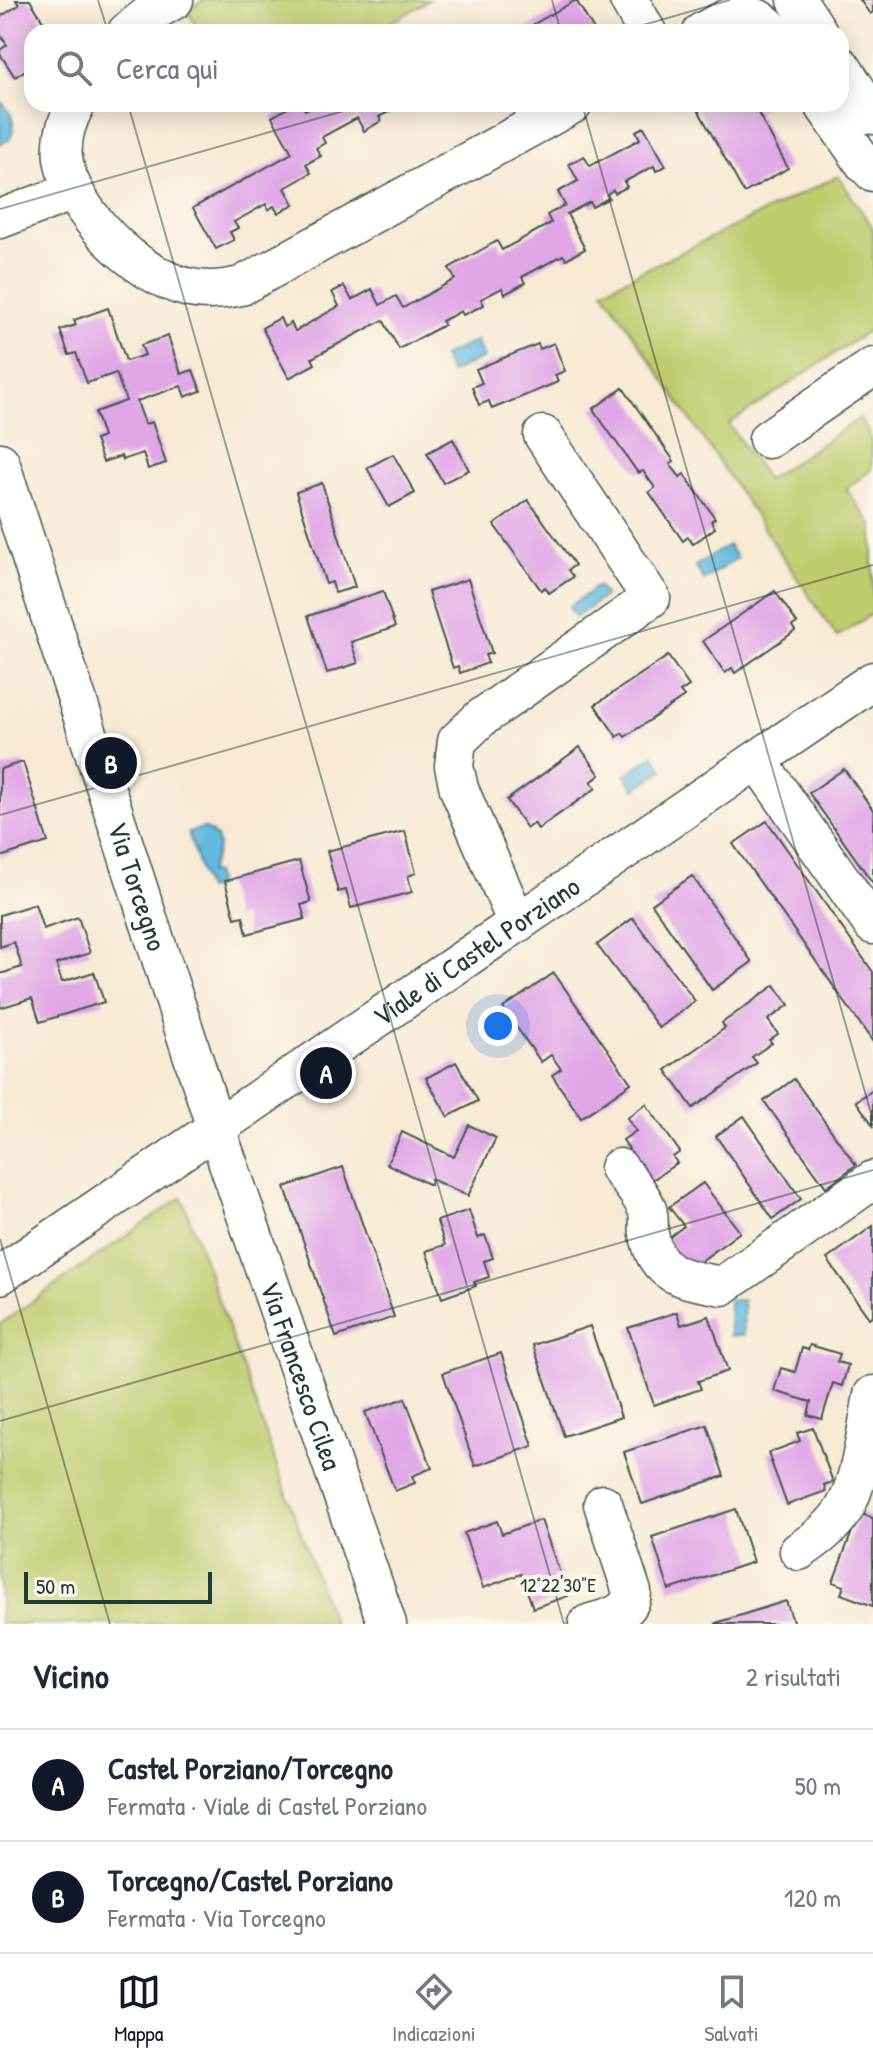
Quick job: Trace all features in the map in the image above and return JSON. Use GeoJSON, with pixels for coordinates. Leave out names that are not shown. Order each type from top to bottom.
{"type":"FeatureCollection","features":[{"type":"Feature","properties":{"kind":"street"},"geometry":{"type":"LineString","coordinates":[[137,24],[174,0]]}},
{"type":"Feature","properties":{"kind":"street"},"geometry":{"type":"LineString","coordinates":[[629,0],[642,24]]}},
{"type":"Feature","properties":{"kind":"street"},"geometry":{"type":"LineString","coordinates":[[797,0],[813,24]]}},
{"type":"Feature","properties":{"kind":"street"},"geometry":{"type":"LineString","coordinates":[[716,24],[737,15],[751,15],[767,24]]}},
{"type":"Feature","properties":{"kind":"street"},"geometry":{"type":"LineString","coordinates":[[849,78],[873,115]]}},
{"type":"Feature","properties":{"kind":"street"},"geometry":{"type":"LineString","coordinates":[[72,112],[66,122],[63,157],[73,191],[109,240],[155,276],[186,287],[216,291],[241,286],[558,112]]}},
{"type":"Feature","properties":{"kind":"street"},"geometry":{"type":"LineString","coordinates":[[829,112],[873,172]]}},
{"type":"Feature","properties":{"kind":"street"},"geometry":{"type":"LineString","coordinates":[[0,219],[73,191]]}},
{"type":"Feature","properties":{"kind":"street"},"geometry":{"type":"LineString","coordinates":[[768,439],[873,367]]}},
{"type":"Feature","properties":{"kind":"street"},"geometry":{"type":"LineString","coordinates":[[517,923],[459,789],[454,766],[457,741],[481,718],[651,598],[543,435]]}},
{"type":"Feature","properties":{"kind":"street","name":"Via Torcegno"},"geometry":{"type":"LineString","coordinates":[[0,462],[216,1128]]}},
{"type":"Feature","properties":{"kind":"street","name":"Viale di Castel Porziano"},"geometry":{"type":"LineString","coordinates":[[0,1275],[873,681]]}},
{"type":"Feature","properties":{"kind":"street"},"geometry":{"type":"LineString","coordinates":[[757,760],[873,925]]}},
{"type":"Feature","properties":{"kind":"street","name":"Via Francesco Cilea"},"geometry":{"type":"LineString","coordinates":[[216,1128],[387,1624]]}},
{"type":"Feature","properties":{"kind":"street"},"geometry":{"type":"LineString","coordinates":[[619,1168],[642,1198],[649,1213],[649,1234],[654,1253],[665,1269],[678,1277],[722,1286],[873,1180]]}},
{"type":"Feature","properties":{"kind":"street"},"geometry":{"type":"LineString","coordinates":[[799,1551],[823,1535],[844,1509],[855,1482],[873,1395]]}},
{"type":"Feature","properties":{"kind":"street"},"geometry":{"type":"LineString","coordinates":[[588,1624],[616,1615],[632,1601],[632,1592],[603,1504]]}},
{"type":"Feature","properties":{"kind":"green space"},"geometry":{"type":"Polygon","coordinates":[[[204,0],[429,0],[388,24],[195,24],[187,10],[204,0]]]}},
{"type":"Feature","properties":{"kind":"green space"},"geometry":{"type":"Polygon","coordinates":[[[838,176],[873,228],[873,328],[729,424],[767,480],[860,418],[867,430],[872,448],[871,470],[846,489],[873,526],[873,613],[837,637],[603,290],[838,176]]]}},
{"type":"Feature","properties":{"kind":"green space"},"geometry":{"type":"Polygon","coordinates":[[[182,1197],[333,1624],[0,1624],[0,1324],[182,1197]]]}},
{"type":"Feature","properties":{"kind":"water"},"geometry":{"type":"Polygon","coordinates":[[[0,101],[8,109],[13,124],[9,140],[0,144],[0,101]]]}},
{"type":"Feature","properties":{"kind":"water"},"geometry":{"type":"Polygon","coordinates":[[[476,341],[484,358],[450,373],[443,356],[476,341]]]}},
{"type":"Feature","properties":{"kind":"water"},"geometry":{"type":"Polygon","coordinates":[[[728,545],[737,558],[704,580],[695,566],[728,545]]]}},
{"type":"Feature","properties":{"kind":"water"},"geometry":{"type":"Polygon","coordinates":[[[598,586],[605,596],[576,617],[569,607],[598,586]]]}},
{"type":"Feature","properties":{"kind":"water"},"geometry":{"type":"Polygon","coordinates":[[[654,755],[663,770],[635,789],[625,775],[654,755]]]}},
{"type":"Feature","properties":{"kind":"water"},"geometry":{"type":"Polygon","coordinates":[[[204,828],[218,842],[209,872],[215,873],[217,882],[206,890],[188,832],[204,828]]]}},
{"type":"Feature","properties":{"kind":"water"},"geometry":{"type":"Polygon","coordinates":[[[729,1300],[743,1300],[744,1335],[730,1336],[729,1300]]]}},
{"type":"Feature","properties":{"kind":"building"},"geometry":{"type":"Polygon","coordinates":[[[16,0],[30,0],[45,24],[24,24],[24,71],[15,77],[0,54],[0,50],[7,45],[0,34],[0,17],[19,5],[16,0]]]}},
{"type":"Feature","properties":{"kind":"building"},"geometry":{"type":"Polygon","coordinates":[[[576,0],[590,24],[534,24],[576,0]]]}},
{"type":"Feature","properties":{"kind":"building"},"geometry":{"type":"Polygon","coordinates":[[[860,0],[873,0],[873,12],[870,14],[860,0]]]}},
{"type":"Feature","properties":{"kind":"building"},"geometry":{"type":"Polygon","coordinates":[[[281,112],[388,112],[379,117],[381,121],[364,131],[357,118],[322,137],[325,143],[316,148],[321,156],[306,164],[311,173],[285,188],[294,204],[278,213],[274,206],[268,210],[266,204],[234,222],[238,228],[230,232],[234,240],[216,249],[193,208],[292,153],[272,117],[281,112]]]}},
{"type":"Feature","properties":{"kind":"building"},"geometry":{"type":"Polygon","coordinates":[[[699,112],[758,112],[788,168],[744,193],[699,112]]]}},
{"type":"Feature","properties":{"kind":"building"},"geometry":{"type":"Polygon","coordinates":[[[644,127],[666,166],[656,171],[654,166],[624,182],[627,187],[607,194],[609,198],[592,207],[590,202],[567,214],[585,249],[566,259],[563,255],[522,277],[525,283],[505,294],[502,288],[481,299],[484,305],[463,315],[461,311],[442,321],[444,325],[399,349],[383,320],[312,358],[315,364],[289,378],[262,328],[280,318],[284,327],[291,323],[295,331],[339,306],[332,292],[344,286],[352,300],[372,289],[380,305],[396,296],[403,308],[455,279],[449,268],[497,241],[502,250],[551,223],[547,215],[565,205],[558,192],[578,181],[569,164],[584,156],[590,166],[640,139],[636,131],[644,127]]]}},
{"type":"Feature","properties":{"kind":"building"},"geometry":{"type":"Polygon","coordinates":[[[108,308],[126,361],[145,355],[141,345],[168,336],[181,374],[193,370],[201,391],[185,397],[181,386],[137,401],[145,424],[152,422],[166,463],[148,469],[143,453],[103,462],[95,440],[103,437],[95,412],[126,401],[116,373],[87,383],[76,353],[69,355],[60,330],[76,325],[74,320],[108,308]]]}},
{"type":"Feature","properties":{"kind":"building"},"geometry":{"type":"Polygon","coordinates":[[[554,343],[565,371],[555,375],[558,382],[492,409],[489,401],[479,405],[472,387],[482,383],[476,369],[538,344],[540,349],[554,343]]]}},
{"type":"Feature","properties":{"kind":"building"},"geometry":{"type":"Polygon","coordinates":[[[623,388],[674,461],[670,464],[680,477],[684,474],[715,518],[711,521],[715,528],[693,544],[688,537],[683,541],[649,492],[655,488],[643,471],[638,473],[593,409],[623,388]]]}},
{"type":"Feature","properties":{"kind":"building"},"geometry":{"type":"Polygon","coordinates":[[[453,439],[469,470],[443,483],[427,453],[453,439]]]}},
{"type":"Feature","properties":{"kind":"building"},"geometry":{"type":"Polygon","coordinates":[[[393,454],[415,493],[389,507],[367,468],[393,454]]]}},
{"type":"Feature","properties":{"kind":"building"},"geometry":{"type":"Polygon","coordinates":[[[322,483],[355,587],[335,593],[332,582],[326,584],[296,492],[322,483]]]}},
{"type":"Feature","properties":{"kind":"building"},"geometry":{"type":"Polygon","coordinates":[[[528,500],[575,565],[568,570],[573,577],[549,593],[545,587],[541,590],[494,525],[528,500]]]}},
{"type":"Feature","properties":{"kind":"building"},"geometry":{"type":"Polygon","coordinates":[[[468,579],[492,653],[485,655],[488,663],[460,673],[458,666],[453,668],[428,592],[468,579]]]}},
{"type":"Feature","properties":{"kind":"building"},"geometry":{"type":"Polygon","coordinates":[[[383,591],[395,627],[351,642],[358,663],[327,673],[308,616],[383,591]]]}},
{"type":"Feature","properties":{"kind":"building"},"geometry":{"type":"Polygon","coordinates":[[[775,591],[797,623],[792,626],[795,631],[735,673],[732,668],[725,673],[703,641],[775,591]]]}},
{"type":"Feature","properties":{"kind":"building"},"geometry":{"type":"Polygon","coordinates":[[[668,656],[689,686],[680,692],[684,697],[625,737],[622,733],[617,737],[595,705],[668,656]]]}},
{"type":"Feature","properties":{"kind":"building"},"geometry":{"type":"Polygon","coordinates":[[[580,747],[600,775],[591,782],[596,788],[538,829],[534,823],[527,828],[507,800],[580,747]]]}},
{"type":"Feature","properties":{"kind":"building"},"geometry":{"type":"Polygon","coordinates":[[[23,762],[48,842],[0,857],[0,769],[23,762]]]}},
{"type":"Feature","properties":{"kind":"building"},"geometry":{"type":"Polygon","coordinates":[[[844,769],[873,810],[873,883],[809,793],[844,769]]]}},
{"type":"Feature","properties":{"kind":"building"},"geometry":{"type":"Polygon","coordinates":[[[767,821],[873,972],[873,1042],[733,844],[767,821]]]}},
{"type":"Feature","properties":{"kind":"building"},"geometry":{"type":"Polygon","coordinates":[[[405,831],[416,873],[408,876],[412,892],[351,908],[346,890],[338,892],[327,851],[405,831]]]}},
{"type":"Feature","properties":{"kind":"building"},"geometry":{"type":"Polygon","coordinates":[[[299,861],[311,902],[301,905],[305,919],[247,934],[243,916],[235,918],[225,881],[299,861]]]}},
{"type":"Feature","properties":{"kind":"building"},"geometry":{"type":"Polygon","coordinates":[[[692,876],[752,962],[712,990],[652,904],[692,876]]]}},
{"type":"Feature","properties":{"kind":"building"},"geometry":{"type":"Polygon","coordinates":[[[35,904],[43,929],[78,917],[90,953],[56,964],[62,982],[94,972],[104,1002],[40,1022],[32,998],[0,1008],[0,974],[22,967],[14,942],[0,947],[0,915],[35,904]]]}},
{"type":"Feature","properties":{"kind":"building"},"geometry":{"type":"Polygon","coordinates":[[[633,918],[695,1001],[659,1028],[597,945],[633,918]]]}},
{"type":"Feature","properties":{"kind":"building"},"geometry":{"type":"Polygon","coordinates":[[[554,973],[631,1083],[581,1118],[552,1075],[561,1069],[551,1055],[541,1062],[503,1008],[554,973]]]}},
{"type":"Feature","properties":{"kind":"building"},"geometry":{"type":"Polygon","coordinates":[[[775,985],[789,1005],[768,1020],[778,1034],[769,1040],[772,1043],[752,1057],[757,1063],[693,1108],[666,1070],[725,1028],[722,1023],[775,985]]]}},
{"type":"Feature","properties":{"kind":"building"},"geometry":{"type":"Polygon","coordinates":[[[456,1062],[478,1101],[448,1117],[426,1078],[456,1062]]]}},
{"type":"Feature","properties":{"kind":"building"},"geometry":{"type":"Polygon","coordinates":[[[794,1079],[856,1165],[826,1187],[764,1101],[794,1079]]]}},
{"type":"Feature","properties":{"kind":"building"},"geometry":{"type":"Polygon","coordinates":[[[873,1090],[873,1125],[856,1101],[873,1090]]]}},
{"type":"Feature","properties":{"kind":"building"},"geometry":{"type":"Polygon","coordinates":[[[646,1104],[680,1152],[673,1157],[677,1163],[642,1187],[620,1156],[629,1149],[623,1140],[636,1131],[627,1118],[646,1104]]]}},
{"type":"Feature","properties":{"kind":"building"},"geometry":{"type":"Polygon","coordinates":[[[744,1116],[801,1199],[773,1219],[716,1136],[744,1116]]]}},
{"type":"Feature","properties":{"kind":"building"},"geometry":{"type":"Polygon","coordinates":[[[469,1125],[496,1138],[468,1196],[431,1179],[430,1185],[387,1164],[402,1132],[454,1157],[469,1125]]]}},
{"type":"Feature","properties":{"kind":"building"},"geometry":{"type":"Polygon","coordinates":[[[343,1167],[394,1317],[336,1337],[285,1187],[343,1167]]]}},
{"type":"Feature","properties":{"kind":"building"},"geometry":{"type":"Polygon","coordinates":[[[703,1183],[740,1232],[689,1270],[667,1239],[684,1226],[669,1207],[703,1183]]]}},
{"type":"Feature","properties":{"kind":"building"},"geometry":{"type":"Polygon","coordinates":[[[469,1210],[478,1238],[485,1235],[493,1258],[484,1261],[489,1277],[474,1282],[476,1286],[442,1298],[426,1251],[445,1245],[437,1221],[469,1210]]]}},
{"type":"Feature","properties":{"kind":"building"},"geometry":{"type":"Polygon","coordinates":[[[873,1226],[873,1315],[869,1318],[827,1259],[873,1226]]]}},
{"type":"Feature","properties":{"kind":"building"},"geometry":{"type":"Polygon","coordinates":[[[677,1312],[681,1325],[709,1316],[728,1371],[698,1381],[701,1389],[654,1405],[628,1328],[677,1312]]]}},
{"type":"Feature","properties":{"kind":"building"},"geometry":{"type":"Polygon","coordinates":[[[590,1326],[621,1417],[564,1436],[533,1345],[590,1326]]]}},
{"type":"Feature","properties":{"kind":"building"},"geometry":{"type":"Polygon","coordinates":[[[810,1345],[840,1354],[837,1362],[848,1365],[842,1386],[833,1383],[822,1419],[808,1415],[811,1402],[774,1391],[781,1368],[795,1372],[802,1348],[808,1350],[810,1345]]]}},
{"type":"Feature","properties":{"kind":"building"},"geometry":{"type":"Polygon","coordinates":[[[501,1353],[533,1446],[475,1466],[443,1373],[501,1353]]]}},
{"type":"Feature","properties":{"kind":"building"},"geometry":{"type":"Polygon","coordinates":[[[405,1398],[432,1468],[412,1476],[415,1483],[395,1491],[365,1412],[405,1398]]]}},
{"type":"Feature","properties":{"kind":"building"},"geometry":{"type":"Polygon","coordinates":[[[707,1425],[724,1476],[642,1504],[624,1452],[707,1425]]]}},
{"type":"Feature","properties":{"kind":"building"},"geometry":{"type":"Polygon","coordinates":[[[813,1428],[833,1482],[824,1485],[826,1491],[787,1505],[768,1453],[800,1441],[797,1433],[813,1428]]]}},
{"type":"Feature","properties":{"kind":"building"},"geometry":{"type":"Polygon","coordinates":[[[736,1509],[753,1562],[669,1590],[652,1537],[736,1509]]]}},
{"type":"Feature","properties":{"kind":"building"},"geometry":{"type":"Polygon","coordinates":[[[859,1513],[873,1518],[873,1606],[841,1594],[844,1586],[833,1582],[859,1513]]]}},
{"type":"Feature","properties":{"kind":"building"},"geometry":{"type":"Polygon","coordinates":[[[541,1520],[568,1596],[533,1608],[521,1574],[483,1588],[464,1533],[497,1521],[502,1534],[541,1520]]]}},
{"type":"Feature","properties":{"kind":"building"},"geometry":{"type":"Polygon","coordinates":[[[786,1601],[794,1624],[716,1624],[716,1623],[786,1601]]]}},
{"type":"Feature","properties":{"kind":"place","name":"Torcegno/Castel Porziano"},"geometry":{"type":"Point","coordinates":[111,763]}},
{"type":"Feature","properties":{"kind":"place","name":"Castel Porziano/Torcegno"},"geometry":{"type":"Point","coordinates":[326,1073]}}]}
